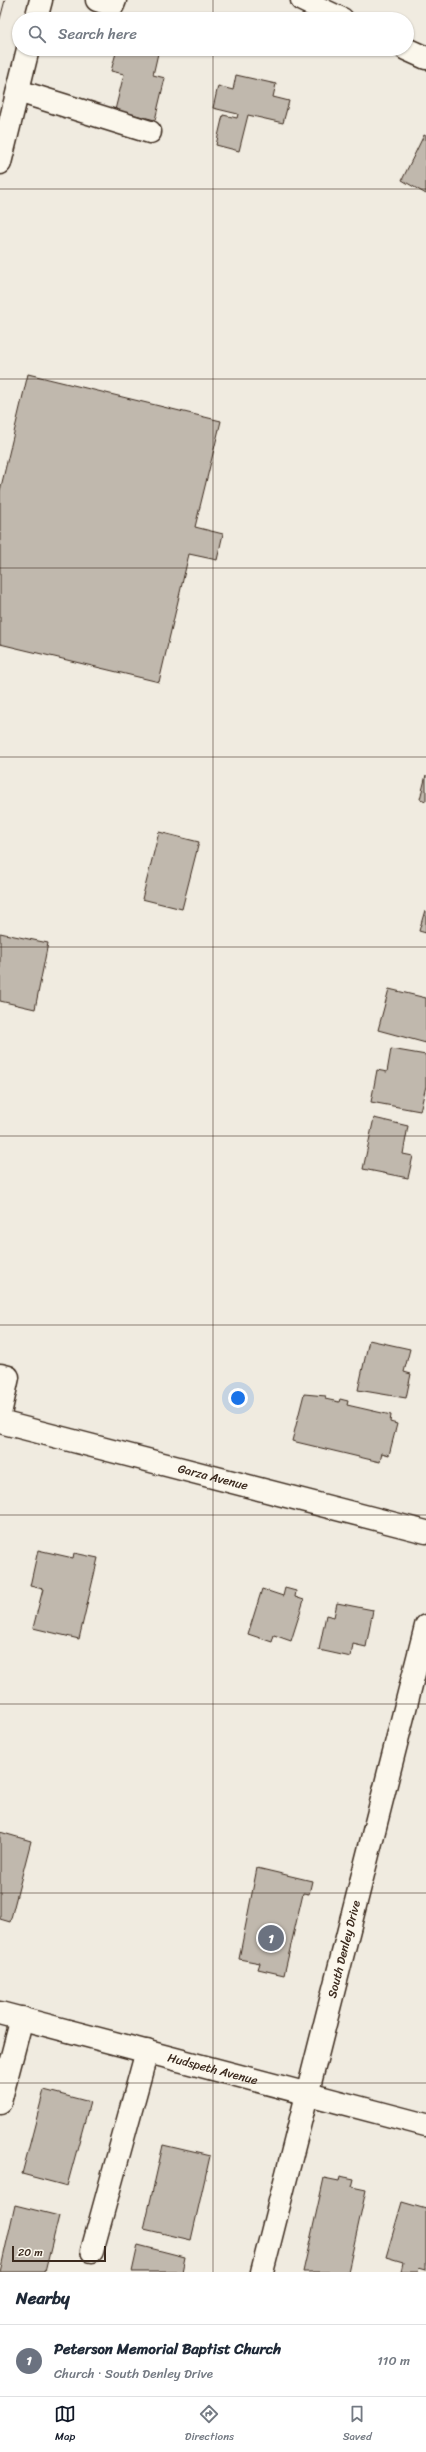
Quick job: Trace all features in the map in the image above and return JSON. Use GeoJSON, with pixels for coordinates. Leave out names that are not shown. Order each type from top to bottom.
{"type":"FeatureCollection","features":[{"type":"Feature","properties":{"kind":"street"},"geometry":{"type":"LineString","coordinates":[[38,12],[41,0]]}},
{"type":"Feature","properties":{"kind":"street"},"geometry":{"type":"LineString","coordinates":[[97,0],[113,5],[115,0]]}},
{"type":"Feature","properties":{"kind":"street"},"geometry":{"type":"LineString","coordinates":[[302,0],[327,12]]}},
{"type":"Feature","properties":{"kind":"street"},"geometry":{"type":"LineString","coordinates":[[414,53],[426,58]]}},
{"type":"Feature","properties":{"kind":"street"},"geometry":{"type":"LineString","coordinates":[[1,158],[26,56]]}},
{"type":"Feature","properties":{"kind":"street"},"geometry":{"type":"LineString","coordinates":[[18,91],[150,132]]}},
{"type":"Feature","properties":{"kind":"street"},"geometry":{"type":"LineString","coordinates":[[0,1375],[8,1377],[0,1414]]}},
{"type":"Feature","properties":{"kind":"street","name":"Garza Avenue"},"geometry":{"type":"LineString","coordinates":[[0,1422],[426,1532]]}},
{"type":"Feature","properties":{"kind":"street","name":"South Denley Drive"},"geometry":{"type":"LineString","coordinates":[[262,2272],[426,1626]]}},
{"type":"Feature","properties":{"kind":"street","name":"Hudspeth Avenue"},"geometry":{"type":"LineString","coordinates":[[0,2013],[426,2125]]}},
{"type":"Feature","properties":{"kind":"street"},"geometry":{"type":"LineString","coordinates":[[0,2102],[22,2018]]}},
{"type":"Feature","properties":{"kind":"street"},"geometry":{"type":"LineString","coordinates":[[92,2251],[147,2051]]}},
{"type":"Feature","properties":{"kind":"building"},"geometry":{"type":"Polygon","coordinates":[[[115,56],[157,56],[153,75],[165,78],[155,120],[115,110],[124,74],[111,71],[115,56]]]}},
{"type":"Feature","properties":{"kind":"building"},"geometry":{"type":"Polygon","coordinates":[[[236,75],[276,84],[273,97],[289,101],[283,123],[248,115],[239,151],[216,145],[223,115],[237,118],[238,114],[213,108],[218,86],[233,90],[236,75]]]}},
{"type":"Feature","properties":{"kind":"building"},"geometry":{"type":"Polygon","coordinates":[[[424,135],[426,136],[426,194],[402,180],[424,135]]]}},
{"type":"Feature","properties":{"kind":"building"},"geometry":{"type":"Polygon","coordinates":[[[28,374],[221,421],[195,527],[223,534],[217,560],[189,554],[159,682],[0,644],[0,491],[28,374]]]}},
{"type":"Feature","properties":{"kind":"building"},"geometry":{"type":"Polygon","coordinates":[[[426,775],[426,801],[420,799],[426,775]]]}},
{"type":"Feature","properties":{"kind":"building"},"geometry":{"type":"Polygon","coordinates":[[[159,832],[199,842],[182,909],[142,899],[159,832]]]}},
{"type":"Feature","properties":{"kind":"building"},"geometry":{"type":"Polygon","coordinates":[[[425,910],[426,911],[426,933],[419,931],[425,910]]]}},
{"type":"Feature","properties":{"kind":"building"},"geometry":{"type":"Polygon","coordinates":[[[0,933],[48,943],[35,1009],[0,1001],[0,933]]]}},
{"type":"Feature","properties":{"kind":"building"},"geometry":{"type":"Polygon","coordinates":[[[389,989],[426,998],[426,1043],[378,1030],[389,989]]]}},
{"type":"Feature","properties":{"kind":"building"},"geometry":{"type":"Polygon","coordinates":[[[391,1049],[426,1055],[426,1086],[420,1111],[371,1102],[377,1070],[387,1072],[391,1049]]]}},
{"type":"Feature","properties":{"kind":"building"},"geometry":{"type":"Polygon","coordinates":[[[374,1118],[408,1126],[403,1154],[413,1156],[408,1178],[363,1169],[374,1118]]]}},
{"type":"Feature","properties":{"kind":"building"},"geometry":{"type":"Polygon","coordinates":[[[369,1340],[410,1349],[404,1372],[411,1374],[406,1398],[358,1390],[369,1340]]]}},
{"type":"Feature","properties":{"kind":"building"},"geometry":{"type":"Polygon","coordinates":[[[304,1394],[326,1396],[325,1399],[339,1402],[340,1399],[348,1401],[347,1405],[391,1415],[390,1422],[397,1424],[389,1455],[382,1453],[380,1462],[292,1441],[304,1394]]]}},
{"type":"Feature","properties":{"kind":"building"},"geometry":{"type":"Polygon","coordinates":[[[38,1550],[73,1558],[74,1553],[98,1558],[79,1639],[33,1628],[43,1589],[30,1586],[38,1550]]]}},
{"type":"Feature","properties":{"kind":"building"},"geometry":{"type":"Polygon","coordinates":[[[285,1588],[296,1591],[295,1597],[304,1600],[291,1641],[274,1635],[272,1642],[248,1634],[262,1589],[283,1596],[285,1588]]]}},
{"type":"Feature","properties":{"kind":"building"},"geometry":{"type":"Polygon","coordinates":[[[337,1603],[373,1610],[366,1647],[353,1644],[351,1657],[319,1650],[326,1615],[334,1617],[337,1603]]]}},
{"type":"Feature","properties":{"kind":"building"},"geometry":{"type":"Polygon","coordinates":[[[0,1832],[31,1841],[10,1922],[0,1919],[0,1832]]]}},
{"type":"Feature","properties":{"kind":"building"},"geometry":{"type":"Polygon","coordinates":[[[257,1868],[312,1881],[309,1894],[303,1893],[284,1975],[258,1969],[260,1963],[239,1959],[257,1868]]]}},
{"type":"Feature","properties":{"kind":"building"},"geometry":{"type":"Polygon","coordinates":[[[44,2090],[90,2102],[67,2186],[22,2174],[44,2090]]]}},
{"type":"Feature","properties":{"kind":"building"},"geometry":{"type":"Polygon","coordinates":[[[163,2145],[210,2156],[191,2240],[144,2229],[163,2145]]]}},
{"type":"Feature","properties":{"kind":"building"},"geometry":{"type":"Polygon","coordinates":[[[340,2176],[354,2179],[352,2187],[366,2190],[348,2272],[303,2272],[324,2178],[339,2181],[340,2176]]]}},
{"type":"Feature","properties":{"kind":"building"},"geometry":{"type":"Polygon","coordinates":[[[402,2202],[426,2209],[426,2270],[419,2268],[418,2272],[401,2272],[403,2262],[386,2257],[402,2202]]]}},
{"type":"Feature","properties":{"kind":"building"},"geometry":{"type":"Polygon","coordinates":[[[15,2205],[59,2216],[45,2272],[0,2272],[15,2205]]]}},
{"type":"Feature","properties":{"kind":"building"},"geometry":{"type":"Polygon","coordinates":[[[138,2245],[185,2257],[182,2272],[132,2272],[138,2245]]]}},
{"type":"Feature","properties":{"kind":"tram line"},"geometry":{"type":"LineString","coordinates":[[0,19],[5,0]]}},
{"type":"Feature","properties":{"kind":"place","name":"Peterson Memorial Baptist Church"},"geometry":{"type":"Point","coordinates":[271,1938]}}]}
